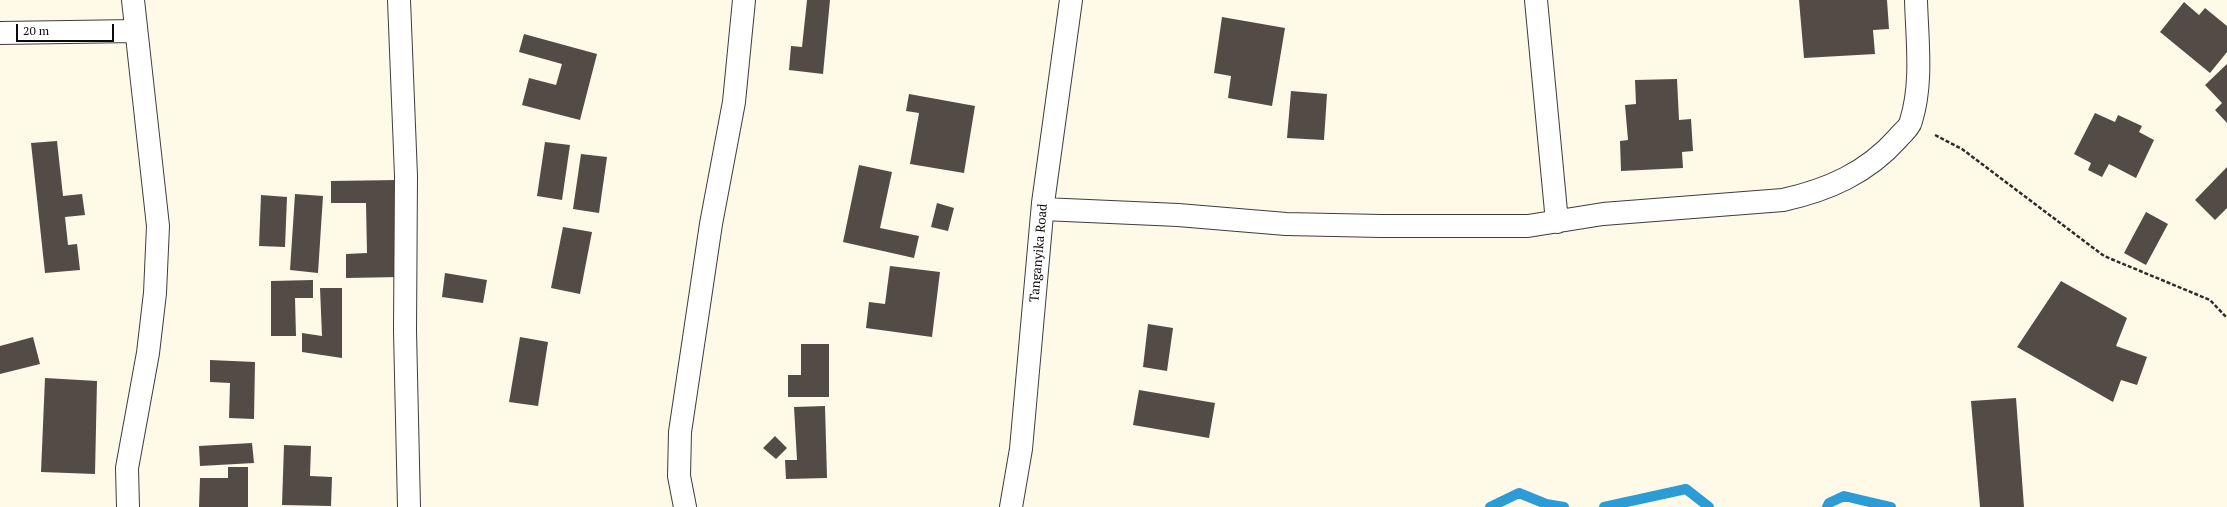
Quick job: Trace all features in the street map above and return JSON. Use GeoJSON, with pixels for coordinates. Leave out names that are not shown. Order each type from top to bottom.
{"type":"FeatureCollection","features":[{"type":"Feature","properties":{"kind":"street"},"geometry":{"type":"LineString","coordinates":[[128,507],[128,468],[148,353],[155,293],[158,226],[133,0]]}},
{"type":"Feature","properties":{"kind":"street"},"geometry":{"type":"LineString","coordinates":[[399,0],[406,176],[405,331],[409,507]]}},
{"type":"Feature","properties":{"kind":"street"},"geometry":{"type":"LineString","coordinates":[[685,507],[679,476],[680,432],[711,224],[734,102],[744,0]]}},
{"type":"Feature","properties":{"kind":"street","name":"Tanganyika Road"},"geometry":{"type":"LineString","coordinates":[[1011,507],[1021,449],[1043,209],[1071,0]]}},
{"type":"Feature","properties":{"kind":"street"},"geometry":{"type":"LineString","coordinates":[[1536,0],[1557,222]]}},
{"type":"Feature","properties":{"kind":"street"},"geometry":{"type":"LineString","coordinates":[[1043,209],[1178,215],[1286,224],[1381,226],[1528,226],[1603,214],[1783,200],[1804,195],[1847,179],[1874,162],[1911,123],[1918,87],[1916,0]]}},
{"type":"Feature","properties":{"kind":"street"},"geometry":{"type":"LineString","coordinates":[[0,33],[136,31]]}},
{"type":"Feature","properties":{"kind":"path"},"geometry":{"type":"LineString","coordinates":[[1911,123],[1962,149],[2104,256],[2210,300],[2227,318]]}},
{"type":"Feature","properties":{"kind":"building"},"geometry":{"type":"Polygon","coordinates":[[[807,0],[830,0],[823,74],[789,70],[791,46],[802,47],[807,0]]]}},
{"type":"Feature","properties":{"kind":"building"},"geometry":{"type":"Polygon","coordinates":[[[1799,0],[1887,0],[1889,29],[1873,30],[1875,54],[1804,58],[1799,0]]]}},
{"type":"Feature","properties":{"kind":"building"},"geometry":{"type":"Polygon","coordinates":[[[2184,2],[2199,15],[2205,8],[2227,26],[2227,52],[2210,73],[2160,32],[2184,2]]]}},
{"type":"Feature","properties":{"kind":"building"},"geometry":{"type":"Polygon","coordinates":[[[1222,17],[1285,28],[1272,106],[1228,98],[1231,76],[1214,73],[1222,17]]]}},
{"type":"Feature","properties":{"kind":"building"},"geometry":{"type":"Polygon","coordinates":[[[524,34],[597,54],[580,120],[522,105],[529,78],[556,85],[562,64],[519,52],[524,34]]]}},
{"type":"Feature","properties":{"kind":"building"},"geometry":{"type":"Polygon","coordinates":[[[2227,64],[2227,123],[2215,110],[2222,103],[2205,85],[2227,64]]]}},
{"type":"Feature","properties":{"kind":"building"},"geometry":{"type":"Polygon","coordinates":[[[1677,79],[1679,120],[1691,119],[1693,151],[1682,152],[1683,168],[1621,171],[1620,141],[1628,140],[1625,105],[1636,104],[1635,80],[1677,79]]]}},
{"type":"Feature","properties":{"kind":"building"},"geometry":{"type":"Polygon","coordinates":[[[1291,91],[1327,94],[1324,140],[1287,138],[1291,91]]]}},
{"type":"Feature","properties":{"kind":"building"},"geometry":{"type":"Polygon","coordinates":[[[909,94],[975,106],[964,173],[910,164],[919,113],[906,111],[909,94]]]}},
{"type":"Feature","properties":{"kind":"building"},"geometry":{"type":"Polygon","coordinates":[[[2095,113],[2115,122],[2118,115],[2142,126],[2139,132],[2154,140],[2136,178],[2109,164],[2102,177],[2088,170],[2091,163],[2074,154],[2095,113]]]}},
{"type":"Feature","properties":{"kind":"building"},"geometry":{"type":"Polygon","coordinates":[[[57,141],[63,196],[82,194],[85,215],[65,217],[68,245],[77,244],[80,270],[45,273],[31,143],[57,141]]]}},
{"type":"Feature","properties":{"kind":"building"},"geometry":{"type":"Polygon","coordinates":[[[545,142],[570,145],[562,200],[537,196],[545,142]]]}},
{"type":"Feature","properties":{"kind":"building"},"geometry":{"type":"Polygon","coordinates":[[[581,154],[607,157],[599,213],[573,209],[581,154]]]}},
{"type":"Feature","properties":{"kind":"building"},"geometry":{"type":"Polygon","coordinates":[[[859,165],[892,172],[880,228],[919,236],[914,258],[843,242],[859,165]]]}},
{"type":"Feature","properties":{"kind":"building"},"geometry":{"type":"Polygon","coordinates":[[[2227,167],[2227,208],[2215,220],[2195,200],[2227,167]]]}},
{"type":"Feature","properties":{"kind":"building"},"geometry":{"type":"Polygon","coordinates":[[[397,180],[400,277],[346,278],[346,254],[367,253],[366,203],[331,203],[331,181],[397,180]]]}},
{"type":"Feature","properties":{"kind":"building"},"geometry":{"type":"Polygon","coordinates":[[[295,194],[323,196],[318,273],[290,270],[295,194]]]}},
{"type":"Feature","properties":{"kind":"building"},"geometry":{"type":"Polygon","coordinates":[[[261,195],[287,197],[285,247],[259,246],[261,195]]]}},
{"type":"Feature","properties":{"kind":"building"},"geometry":{"type":"Polygon","coordinates":[[[937,203],[954,208],[948,231],[931,227],[937,203]]]}},
{"type":"Feature","properties":{"kind":"building"},"geometry":{"type":"Polygon","coordinates":[[[2146,212],[2168,224],[2146,265],[2124,253],[2146,212]]]}},
{"type":"Feature","properties":{"kind":"building"},"geometry":{"type":"Polygon","coordinates":[[[563,227],[592,232],[580,294],[551,288],[563,227]]]}},
{"type":"Feature","properties":{"kind":"building"},"geometry":{"type":"Polygon","coordinates":[[[890,266],[940,272],[932,337],[866,328],[869,302],[885,304],[890,266]]]}},
{"type":"Feature","properties":{"kind":"building"},"geometry":{"type":"Polygon","coordinates":[[[445,273],[487,280],[483,303],[442,297],[445,273]]]}},
{"type":"Feature","properties":{"kind":"building"},"geometry":{"type":"Polygon","coordinates":[[[313,280],[313,298],[295,298],[296,336],[271,336],[271,281],[313,280]]]}},
{"type":"Feature","properties":{"kind":"building"},"geometry":{"type":"Polygon","coordinates":[[[2061,281],[2127,318],[2116,346],[2147,357],[2137,385],[2121,380],[2113,402],[2017,347],[2061,281]]]}},
{"type":"Feature","properties":{"kind":"building"},"geometry":{"type":"Polygon","coordinates":[[[320,288],[342,288],[342,358],[302,352],[302,333],[322,336],[320,288]]]}},
{"type":"Feature","properties":{"kind":"building"},"geometry":{"type":"Polygon","coordinates":[[[1148,324],[1173,328],[1167,371],[1143,367],[1148,324]]]}},
{"type":"Feature","properties":{"kind":"building"},"geometry":{"type":"Polygon","coordinates":[[[33,337],[40,364],[0,374],[0,346],[33,337]]]}},
{"type":"Feature","properties":{"kind":"building"},"geometry":{"type":"Polygon","coordinates":[[[520,337],[548,342],[538,406],[509,402],[520,337]]]}},
{"type":"Feature","properties":{"kind":"building"},"geometry":{"type":"Polygon","coordinates":[[[801,344],[829,344],[829,397],[788,397],[788,375],[801,375],[801,344]]]}},
{"type":"Feature","properties":{"kind":"building"},"geometry":{"type":"Polygon","coordinates":[[[210,360],[255,362],[254,419],[229,418],[230,383],[210,382],[210,360]]]}},
{"type":"Feature","properties":{"kind":"building"},"geometry":{"type":"Polygon","coordinates":[[[45,378],[97,381],[95,474],[41,472],[45,378]]]}},
{"type":"Feature","properties":{"kind":"building"},"geometry":{"type":"Polygon","coordinates":[[[1139,390],[1215,403],[1209,438],[1133,425],[1139,390]]]}},
{"type":"Feature","properties":{"kind":"building"},"geometry":{"type":"Polygon","coordinates":[[[2016,398],[2024,507],[1980,507],[1971,401],[2016,398]]]}},
{"type":"Feature","properties":{"kind":"building"},"geometry":{"type":"Polygon","coordinates":[[[825,406],[827,478],[786,479],[785,460],[797,460],[794,407],[825,406]]]}},
{"type":"Feature","properties":{"kind":"building"},"geometry":{"type":"Polygon","coordinates":[[[775,436],[787,448],[776,459],[763,448],[775,436]]]}},
{"type":"Feature","properties":{"kind":"building"},"geometry":{"type":"Polygon","coordinates":[[[252,443],[254,463],[200,466],[199,446],[252,443]]]}},
{"type":"Feature","properties":{"kind":"building"},"geometry":{"type":"Polygon","coordinates":[[[284,445],[311,446],[310,476],[332,477],[331,506],[282,505],[284,445]]]}},
{"type":"Feature","properties":{"kind":"building"},"geometry":{"type":"Polygon","coordinates":[[[228,467],[248,467],[248,507],[199,507],[200,478],[228,478],[228,467]]]}},
{"type":"Feature","properties":{"kind":"waterway"},"geometry":{"type":"LineString","coordinates":[[1604,507],[1686,489],[1709,507]]}},
{"type":"Feature","properties":{"kind":"waterway"},"geometry":{"type":"LineString","coordinates":[[1490,507],[1519,493],[1546,504],[1564,507]]}},
{"type":"Feature","properties":{"kind":"waterway"},"geometry":{"type":"LineString","coordinates":[[1827,507],[1829,503],[1844,496],[1891,507]]}}]}
